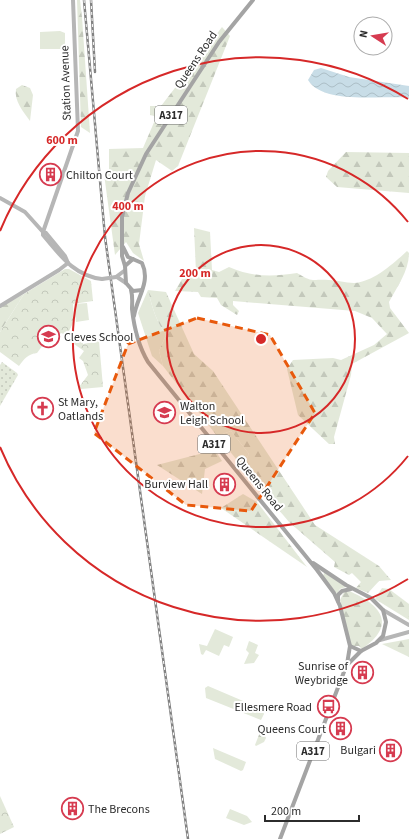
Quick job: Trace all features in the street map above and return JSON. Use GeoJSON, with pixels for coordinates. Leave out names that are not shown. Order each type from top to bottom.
{"type":"FeatureCollection","features":[{"type":"Feature","properties":{"kind":"main road","name":"Queens Road"},"geometry":{"type":"LineString","coordinates":[[125,268],[121,225],[125,203],[146,154],[219,42],[253,0]]}},
{"type":"Feature","properties":{"kind":"main road","name":"Queens Road"},"geometry":{"type":"LineString","coordinates":[[123,244],[127,255],[132,259]]}},
{"type":"Feature","properties":{"kind":"main road"},"geometry":{"type":"LineString","coordinates":[[132,259],[140,262],[143,267],[145,277],[142,290],[138,292],[131,290],[126,283],[125,268],[132,259]]}},
{"type":"Feature","properties":{"kind":"main road","name":"Queens Road"},"geometry":{"type":"LineString","coordinates":[[131,290],[134,318],[142,351],[152,367],[321,576],[338,601]]}},
{"type":"Feature","properties":{"kind":"main road","name":"Queens Road"},"geometry":{"type":"LineString","coordinates":[[134,318],[142,290]]}},
{"type":"Feature","properties":{"kind":"main road","name":"Queens Road"},"geometry":{"type":"LineString","coordinates":[[309,561],[352,589]]}},
{"type":"Feature","properties":{"kind":"main road"},"geometry":{"type":"LineString","coordinates":[[321,576],[326,572]]}},
{"type":"Feature","properties":{"kind":"main road"},"geometry":{"type":"LineString","coordinates":[[338,601],[338,595],[342,591],[352,589]]}},
{"type":"Feature","properties":{"kind":"main road","name":"A317"},"geometry":{"type":"LineString","coordinates":[[352,589],[371,598],[383,610]]}},
{"type":"Feature","properties":{"kind":"main road","name":"A317"},"geometry":{"type":"LineString","coordinates":[[280,839],[347,664],[350,646],[338,601]]}},
{"type":"Feature","properties":{"kind":"main road"},"geometry":{"type":"LineString","coordinates":[[380,640],[386,628],[383,610]]}},
{"type":"Feature","properties":{"kind":"main road","name":"A317"},"geometry":{"type":"LineString","coordinates":[[347,664],[361,651],[380,640]]}},
{"type":"Feature","properties":{"kind":"main road"},"geometry":{"type":"LineString","coordinates":[[350,646],[361,651]]}},
{"type":"Feature","properties":{"kind":"street","name":"Station Avenue"},"geometry":{"type":"LineString","coordinates":[[43,232],[78,131],[73,0]]}},
{"type":"Feature","properties":{"kind":"street"},"geometry":{"type":"LineString","coordinates":[[0,198],[21,209],[43,232],[43,235],[68,263],[80,272],[102,279],[116,277],[125,268]]}},
{"type":"Feature","properties":{"kind":"street"},"geometry":{"type":"LineString","coordinates":[[0,306],[68,263]]}},
{"type":"Feature","properties":{"kind":"street"},"geometry":{"type":"LineString","coordinates":[[116,277],[126,283]]}},
{"type":"Feature","properties":{"kind":"street"},"geometry":{"type":"LineString","coordinates":[[383,610],[409,625]]}},
{"type":"Feature","properties":{"kind":"street"},"geometry":{"type":"LineString","coordinates":[[380,640],[409,632]]}},
{"type":"Feature","properties":{"kind":"highlighted area"},"geometry":{"type":"Polygon","coordinates":[[[197,318],[270,335],[315,413],[251,511],[186,505],[94,433],[128,344],[197,318]]]}},
{"type":"Feature","properties":{"kind":"green space"},"geometry":{"type":"Polygon","coordinates":[[[77,0],[80,0],[82,17],[90,133],[81,127],[77,0]]]}},
{"type":"Feature","properties":{"kind":"green space"},"geometry":{"type":"Polygon","coordinates":[[[222,27],[230,36],[178,166],[172,171],[156,160],[145,196],[139,244],[144,261],[133,253],[126,242],[115,255],[104,174],[109,172],[109,149],[143,148],[155,120],[154,116],[150,115],[150,106],[161,106],[222,27]]]}},
{"type":"Feature","properties":{"kind":"green space"},"geometry":{"type":"Polygon","coordinates":[[[60,31],[65,33],[64,49],[40,49],[40,32],[60,31]]]}},
{"type":"Feature","properties":{"kind":"green space"},"geometry":{"type":"Polygon","coordinates":[[[22,85],[30,88],[33,95],[30,121],[16,98],[16,89],[22,85]]]}},
{"type":"Feature","properties":{"kind":"green space"},"geometry":{"type":"Polygon","coordinates":[[[346,152],[409,153],[409,193],[337,187],[326,177],[328,171],[346,152]]]}},
{"type":"Feature","properties":{"kind":"green space"},"geometry":{"type":"Polygon","coordinates":[[[194,228],[210,232],[212,270],[219,272],[229,267],[246,273],[279,275],[297,273],[312,280],[332,280],[354,283],[361,282],[375,276],[389,267],[407,251],[409,253],[405,272],[389,302],[390,308],[409,333],[352,364],[351,375],[334,437],[335,444],[329,444],[298,415],[287,369],[293,360],[333,358],[341,360],[374,345],[387,334],[372,318],[355,311],[233,301],[233,305],[239,311],[237,315],[221,305],[217,298],[201,297],[198,292],[175,291],[182,279],[196,272],[194,228]]]}},
{"type":"Feature","properties":{"kind":"green space"},"geometry":{"type":"Polygon","coordinates":[[[65,269],[69,269],[91,281],[93,301],[73,304],[74,321],[69,331],[66,331],[67,335],[61,333],[46,347],[43,345],[37,353],[26,357],[19,366],[0,352],[0,332],[24,294],[65,269]]]}},
{"type":"Feature","properties":{"kind":"green space"},"geometry":{"type":"Polygon","coordinates":[[[148,290],[155,314],[166,335],[159,351],[163,366],[152,356],[138,313],[148,290]]]}},
{"type":"Feature","properties":{"kind":"green space"},"geometry":{"type":"Polygon","coordinates":[[[148,290],[166,292],[194,354],[213,371],[315,525],[379,566],[391,580],[379,581],[368,593],[356,588],[361,582],[352,573],[349,575],[334,567],[335,562],[289,522],[242,466],[249,454],[231,431],[217,436],[163,366],[159,351],[166,335],[155,314],[148,290]]]}},
{"type":"Feature","properties":{"kind":"green space"},"geometry":{"type":"Polygon","coordinates":[[[24,294],[0,332],[0,307],[24,294]]]}},
{"type":"Feature","properties":{"kind":"green space"},"geometry":{"type":"Polygon","coordinates":[[[87,303],[89,320],[76,322],[74,304],[87,303]]]}},
{"type":"Feature","properties":{"kind":"green space"},"geometry":{"type":"Polygon","coordinates":[[[82,341],[83,344],[99,341],[103,387],[81,389],[79,387],[88,375],[83,361],[79,358],[84,351],[74,344],[75,342],[82,341]]]}},
{"type":"Feature","properties":{"kind":"green space"},"geometry":{"type":"Polygon","coordinates":[[[2,362],[18,375],[0,406],[0,365],[2,362]]]}},
{"type":"Feature","properties":{"kind":"green space"},"geometry":{"type":"Polygon","coordinates":[[[231,431],[249,454],[242,466],[217,436],[231,431]]]}},
{"type":"Feature","properties":{"kind":"green space"},"geometry":{"type":"Polygon","coordinates":[[[215,450],[222,461],[205,469],[202,494],[157,465],[215,450]]]}},
{"type":"Feature","properties":{"kind":"green space"},"geometry":{"type":"Polygon","coordinates":[[[243,494],[257,502],[307,567],[221,508],[243,494]]]}},
{"type":"Feature","properties":{"kind":"green space"},"geometry":{"type":"Polygon","coordinates":[[[324,573],[346,587],[340,589],[337,594],[323,576],[324,573]]]}},
{"type":"Feature","properties":{"kind":"green space"},"geometry":{"type":"Polygon","coordinates":[[[382,588],[389,589],[409,604],[409,620],[375,599],[382,588]]]}},
{"type":"Feature","properties":{"kind":"green space"},"geometry":{"type":"Polygon","coordinates":[[[349,591],[370,603],[377,609],[381,616],[382,624],[379,632],[373,640],[362,649],[359,646],[351,646],[340,600],[344,592],[349,591]]]}},
{"type":"Feature","properties":{"kind":"green space"},"geometry":{"type":"Polygon","coordinates":[[[215,629],[233,637],[229,647],[224,645],[219,656],[206,650],[203,655],[201,654],[199,644],[207,646],[215,629]]]}},
{"type":"Feature","properties":{"kind":"green space"},"geometry":{"type":"Polygon","coordinates":[[[409,639],[409,657],[382,644],[409,639]]]}},
{"type":"Feature","properties":{"kind":"green space"},"geometry":{"type":"Polygon","coordinates":[[[249,641],[258,645],[255,653],[259,655],[254,663],[244,664],[249,653],[246,650],[249,641]]]}},
{"type":"Feature","properties":{"kind":"green space"},"geometry":{"type":"Polygon","coordinates":[[[208,686],[262,709],[264,714],[261,720],[206,698],[205,688],[208,686]]]}},
{"type":"Feature","properties":{"kind":"green space"},"geometry":{"type":"Polygon","coordinates":[[[262,727],[266,738],[264,742],[256,746],[255,745],[262,727]]]}},
{"type":"Feature","properties":{"kind":"green space"},"geometry":{"type":"Polygon","coordinates":[[[213,748],[246,762],[243,770],[241,771],[215,759],[213,748]]]}},
{"type":"Feature","properties":{"kind":"green space"},"geometry":{"type":"Polygon","coordinates":[[[0,796],[14,827],[0,834],[0,796]]]}},
{"type":"Feature","properties":{"kind":"green space"},"geometry":{"type":"Polygon","coordinates":[[[230,809],[247,816],[252,822],[244,825],[226,818],[230,809]]]}},
{"type":"Feature","properties":{"kind":"water"},"geometry":{"type":"Polygon","coordinates":[[[321,68],[349,77],[409,86],[409,98],[354,97],[326,93],[316,88],[308,80],[314,70],[321,68]]]}},
{"type":"Feature","properties":{"kind":"railway"},"geometry":{"type":"LineString","coordinates":[[84,0],[105,237],[188,839]]}},
{"type":"Feature","properties":{"kind":"railway"},"geometry":{"type":"LineString","coordinates":[[91,0],[95,72]]}},
{"type":"Feature","properties":{"kind":"place","name":"Chilton Court"},"geometry":{"type":"Point","coordinates":[50,175]}},
{"type":"Feature","properties":{"kind":"place","name":"Cleves School"},"geometry":{"type":"Point","coordinates":[49,337]}},
{"type":"Feature","properties":{"kind":"place","name":"St Mary, Oatlands"},"geometry":{"type":"Point","coordinates":[42,409]}},
{"type":"Feature","properties":{"kind":"place","name":"Walton Leigh School"},"geometry":{"type":"Point","coordinates":[165,413]}},
{"type":"Feature","properties":{"kind":"place","name":"Burview Hall"},"geometry":{"type":"Point","coordinates":[224,484]}},
{"type":"Feature","properties":{"kind":"place","name":"Sunrise of Weybridge"},"geometry":{"type":"Point","coordinates":[363,673]}},
{"type":"Feature","properties":{"kind":"place","name":"Ellesmere Road"},"geometry":{"type":"Point","coordinates":[328,707]}},
{"type":"Feature","properties":{"kind":"place","name":"Queens Court"},"geometry":{"type":"Point","coordinates":[341,729]}},
{"type":"Feature","properties":{"kind":"place","name":"Bulgari"},"geometry":{"type":"Point","coordinates":[391,750]}},
{"type":"Feature","properties":{"kind":"place","name":"The Brecons"},"geometry":{"type":"Point","coordinates":[73,809]}}]}
